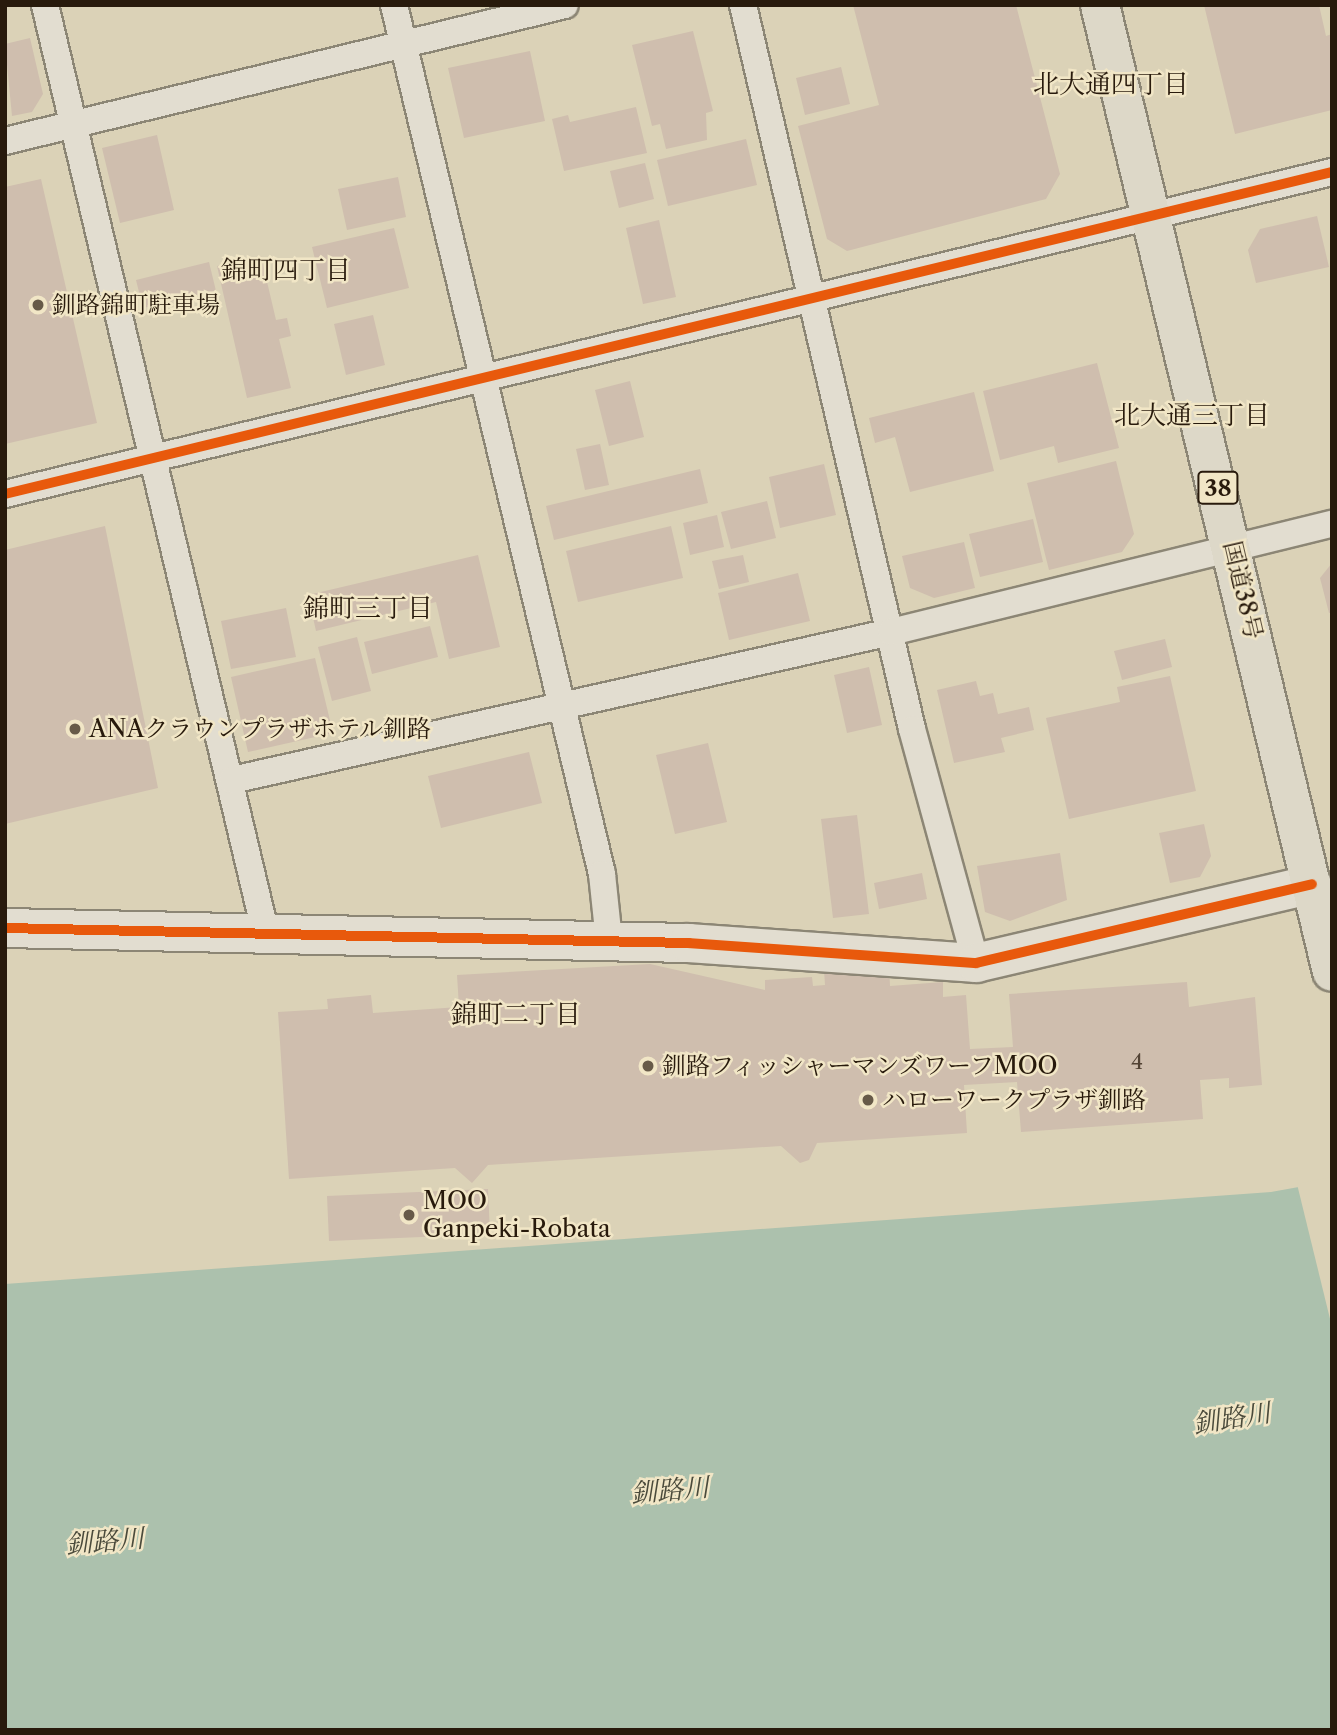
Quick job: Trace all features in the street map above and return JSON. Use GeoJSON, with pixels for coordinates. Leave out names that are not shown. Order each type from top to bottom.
{"type":"FeatureCollection","features":[{"type":"Feature","properties":{"kind":"highway","name":"国道38号"},"geometry":{"type":"LineString","coordinates":[[1100,5],[1147,215],[1234,548],[1332,972]]}},
{"type":"Feature","properties":{"kind":"street"},"geometry":{"type":"LineString","coordinates":[[45,5],[152,461],[232,780],[266,935]]}},
{"type":"Feature","properties":{"kind":"street"},"geometry":{"type":"LineString","coordinates":[[394,5],[606,888],[610,941]]}},
{"type":"Feature","properties":{"kind":"street"},"geometry":{"type":"LineString","coordinates":[[5,141],[73,122],[565,5]]}},
{"type":"Feature","properties":{"kind":"street"},"geometry":{"type":"LineString","coordinates":[[743,5],[891,632],[976,963]]}},
{"type":"Feature","properties":{"kind":"street"},"geometry":{"type":"LineString","coordinates":[[5,494],[814,302],[1147,215],[1332,173]]}},
{"type":"Feature","properties":{"kind":"street"},"geometry":{"type":"LineString","coordinates":[[232,780],[891,632],[1332,524]]}},
{"type":"Feature","properties":{"kind":"street"},"geometry":{"type":"LineString","coordinates":[[5,928],[795,946],[976,963],[1312,884]]}},
{"type":"Feature","properties":{"kind":"water","name":"釧路川"},"geometry":{"type":"Polygon","coordinates":[[[1332,1181],[1332,1730],[5,1730],[5,1284],[1271,1192],[1332,1181]]]}},
{"type":"Feature","properties":{"kind":"pier"},"geometry":{"type":"Polygon","coordinates":[[[1332,1177],[1332,1327],[1297,1184],[1332,1177]]]}},
{"type":"Feature","properties":{"kind":"building"},"geometry":{"type":"Polygon","coordinates":[[[853,5],[1016,5],[1060,174],[1046,199],[847,251],[827,239],[798,126],[879,105],[853,5]]]}},
{"type":"Feature","properties":{"kind":"building"},"geometry":{"type":"Polygon","coordinates":[[[1204,5],[1319,5],[1326,36],[1332,34],[1332,110],[1235,134],[1204,5]]]}},
{"type":"Feature","properties":{"kind":"building"},"geometry":{"type":"Polygon","coordinates":[[[693,31],[713,111],[706,113],[707,140],[666,149],[660,124],[652,126],[632,45],[693,31]]]}},
{"type":"Feature","properties":{"kind":"building"},"geometry":{"type":"Polygon","coordinates":[[[30,38],[43,94],[32,112],[12,116],[5,44],[30,38]]]}},
{"type":"Feature","properties":{"kind":"building"},"geometry":{"type":"Polygon","coordinates":[[[530,51],[545,121],[464,138],[448,68],[530,51]]]}},
{"type":"Feature","properties":{"kind":"building"},"geometry":{"type":"Polygon","coordinates":[[[841,67],[850,104],[805,115],[796,78],[841,67]]]}},
{"type":"Feature","properties":{"kind":"building"},"geometry":{"type":"Polygon","coordinates":[[[636,107],[647,153],[564,171],[552,119],[568,115],[570,122],[636,107]]]}},
{"type":"Feature","properties":{"kind":"building"},"geometry":{"type":"Polygon","coordinates":[[[157,135],[174,210],[120,223],[102,148],[157,135]]]}},
{"type":"Feature","properties":{"kind":"building"},"geometry":{"type":"Polygon","coordinates":[[[746,139],[757,185],[668,206],[657,160],[746,139]]]}},
{"type":"Feature","properties":{"kind":"building"},"geometry":{"type":"Polygon","coordinates":[[[645,163],[654,199],[619,208],[610,171],[645,163]]]}},
{"type":"Feature","properties":{"kind":"building"},"geometry":{"type":"Polygon","coordinates":[[[398,177],[406,217],[347,230],[338,189],[398,177]]]}},
{"type":"Feature","properties":{"kind":"building","name":"釧路錦町駐車場"},"geometry":{"type":"Polygon","coordinates":[[[41,179],[97,423],[5,444],[5,187],[41,179]]]}},
{"type":"Feature","properties":{"kind":"building"},"geometry":{"type":"Polygon","coordinates":[[[1317,216],[1329,267],[1256,283],[1248,250],[1260,229],[1317,216]]]}},
{"type":"Feature","properties":{"kind":"building"},"geometry":{"type":"Polygon","coordinates":[[[659,220],[676,297],[643,304],[626,228],[659,220]]]}},
{"type":"Feature","properties":{"kind":"building"},"geometry":{"type":"Polygon","coordinates":[[[394,228],[409,288],[327,308],[312,247],[394,228]]]}},
{"type":"Feature","properties":{"kind":"building"},"geometry":{"type":"Polygon","coordinates":[[[261,256],[276,320],[287,318],[291,336],[279,339],[291,388],[247,398],[217,266],[261,256]]]}},
{"type":"Feature","properties":{"kind":"building"},"geometry":{"type":"Polygon","coordinates":[[[209,262],[216,291],[143,308],[136,280],[209,262]]]}},
{"type":"Feature","properties":{"kind":"building"},"geometry":{"type":"Polygon","coordinates":[[[373,315],[385,365],[346,375],[334,324],[373,315]]]}},
{"type":"Feature","properties":{"kind":"building"},"geometry":{"type":"Polygon","coordinates":[[[1097,363],[1119,448],[1058,463],[1054,446],[1000,460],[983,391],[1097,363]]]}},
{"type":"Feature","properties":{"kind":"building"},"geometry":{"type":"Polygon","coordinates":[[[630,381],[644,437],[609,446],[595,390],[630,381]]]}},
{"type":"Feature","properties":{"kind":"building"},"geometry":{"type":"Polygon","coordinates":[[[974,392],[994,471],[910,492],[895,437],[875,443],[869,418],[974,392]]]}},
{"type":"Feature","properties":{"kind":"building"},"geometry":{"type":"Polygon","coordinates":[[[600,444],[609,485],[585,490],[576,449],[600,444]]]}},
{"type":"Feature","properties":{"kind":"building"},"geometry":{"type":"Polygon","coordinates":[[[1116,461],[1134,534],[1122,552],[1049,570],[1027,483],[1116,461]]]}},
{"type":"Feature","properties":{"kind":"building"},"geometry":{"type":"Polygon","coordinates":[[[824,464],[836,515],[780,528],[769,477],[824,464]]]}},
{"type":"Feature","properties":{"kind":"building"},"geometry":{"type":"Polygon","coordinates":[[[700,469],[708,503],[554,540],[546,506],[700,469]]]}},
{"type":"Feature","properties":{"kind":"building"},"geometry":{"type":"Polygon","coordinates":[[[767,501],[776,538],[731,549],[721,512],[767,501]]]}},
{"type":"Feature","properties":{"kind":"building"},"geometry":{"type":"Polygon","coordinates":[[[717,515],[724,547],[690,555],[683,523],[717,515]]]}},
{"type":"Feature","properties":{"kind":"building"},"geometry":{"type":"Polygon","coordinates":[[[1033,519],[1043,562],[980,577],[969,534],[1033,519]]]}},
{"type":"Feature","properties":{"kind":"building","name":"ANAクラウンプラザホテル釧路"},"geometry":{"type":"Polygon","coordinates":[[[105,526],[158,788],[5,824],[5,550],[105,526]]]}},
{"type":"Feature","properties":{"kind":"building"},"geometry":{"type":"Polygon","coordinates":[[[671,526],[683,578],[578,602],[566,551],[671,526]]]}},
{"type":"Feature","properties":{"kind":"building"},"geometry":{"type":"Polygon","coordinates":[[[964,542],[975,588],[934,598],[910,588],[902,556],[964,542]]]}},
{"type":"Feature","properties":{"kind":"building"},"geometry":{"type":"Polygon","coordinates":[[[478,555],[500,647],[449,659],[436,602],[316,631],[308,595],[478,555]]]}},
{"type":"Feature","properties":{"kind":"building"},"geometry":{"type":"Polygon","coordinates":[[[743,555],[749,582],[719,589],[712,561],[743,555]]]}},
{"type":"Feature","properties":{"kind":"building"},"geometry":{"type":"Polygon","coordinates":[[[1332,563],[1332,612],[1329,613],[1320,578],[1332,563]]]}},
{"type":"Feature","properties":{"kind":"building"},"geometry":{"type":"Polygon","coordinates":[[[798,573],[810,621],[729,640],[718,593],[798,573]]]}},
{"type":"Feature","properties":{"kind":"building"},"geometry":{"type":"Polygon","coordinates":[[[286,608],[296,657],[231,669],[221,621],[286,608]]]}},
{"type":"Feature","properties":{"kind":"building"},"geometry":{"type":"Polygon","coordinates":[[[430,626],[438,657],[372,674],[364,642],[430,626]]]}},
{"type":"Feature","properties":{"kind":"building"},"geometry":{"type":"Polygon","coordinates":[[[357,637],[371,691],[332,701],[318,647],[357,637]]]}},
{"type":"Feature","properties":{"kind":"building"},"geometry":{"type":"Polygon","coordinates":[[[1165,639],[1172,667],[1122,680],[1114,651],[1165,639]]]}},
{"type":"Feature","properties":{"kind":"building"},"geometry":{"type":"Polygon","coordinates":[[[315,658],[333,733],[248,752],[231,677],[315,658]]]}},
{"type":"Feature","properties":{"kind":"building"},"geometry":{"type":"Polygon","coordinates":[[[869,667],[882,725],[847,733],[834,675],[869,667]]]}},
{"type":"Feature","properties":{"kind":"building"},"geometry":{"type":"Polygon","coordinates":[[[1170,676],[1196,791],[1069,819],[1046,718],[1120,702],[1117,687],[1170,676]]]}},
{"type":"Feature","properties":{"kind":"building"},"geometry":{"type":"Polygon","coordinates":[[[976,681],[980,696],[993,693],[998,714],[1029,707],[1034,730],[1001,738],[1005,752],[954,763],[937,690],[976,681]]]}},
{"type":"Feature","properties":{"kind":"building"},"geometry":{"type":"Polygon","coordinates":[[[708,743],[727,822],[675,834],[656,755],[708,743]]]}},
{"type":"Feature","properties":{"kind":"building"},"geometry":{"type":"Polygon","coordinates":[[[529,752],[542,803],[441,828],[428,776],[529,752]]]}},
{"type":"Feature","properties":{"kind":"building"},"geometry":{"type":"Polygon","coordinates":[[[857,815],[869,914],[833,918],[821,819],[857,815]]]}},
{"type":"Feature","properties":{"kind":"building"},"geometry":{"type":"Polygon","coordinates":[[[1204,824],[1211,856],[1200,877],[1170,883],[1159,833],[1204,824]]]}},
{"type":"Feature","properties":{"kind":"building"},"geometry":{"type":"Polygon","coordinates":[[[1060,853],[1067,900],[1010,921],[985,912],[977,866],[1060,853]]]}},
{"type":"Feature","properties":{"kind":"building"},"geometry":{"type":"Polygon","coordinates":[[[922,873],[927,899],[879,909],[874,883],[922,873]]]}},
{"type":"Feature","properties":{"kind":"building","name":"釧路フィッシャーマンズワーフMOO"},"geometry":{"type":"Polygon","coordinates":[[[650,964],[765,990],[765,980],[812,977],[813,986],[825,985],[824,970],[889,966],[890,986],[943,982],[943,997],[966,995],[970,1049],[1013,1047],[1009,994],[1187,982],[1189,1007],[1255,997],[1262,1085],[1229,1088],[1229,1078],[1200,1080],[1203,1119],[1021,1132],[1017,1082],[964,1085],[967,1133],[817,1143],[809,1160],[800,1163],[781,1146],[488,1165],[472,1183],[455,1168],[289,1179],[278,1012],[328,1009],[327,999],[371,995],[373,1013],[459,1007],[457,975],[650,964]]]}},
{"type":"Feature","properties":{"kind":"building","name":"MOO Ganpeki-Robata"},"geometry":{"type":"Polygon","coordinates":[[[488,1189],[490,1234],[329,1241],[327,1196],[488,1189]]]}},
{"type":"Feature","properties":{"kind":"cycle path"},"geometry":{"type":"LineString","coordinates":[[5,494],[1332,172]]}},
{"type":"Feature","properties":{"kind":"cycle path"},"geometry":{"type":"LineString","coordinates":[[5,928],[689,943],[976,963],[1312,884]]}},
{"type":"Feature","properties":{"kind":"place","name":"釧路錦町駐車場"},"geometry":{"type":"Point","coordinates":[38,305]}},
{"type":"Feature","properties":{"kind":"place","name":"ANAクラウンプラザホテル釧路"},"geometry":{"type":"Point","coordinates":[75,729]}},
{"type":"Feature","properties":{"kind":"place","name":"釧路フィッシャーマンズワーフMOO"},"geometry":{"type":"Point","coordinates":[648,1066]}},
{"type":"Feature","properties":{"kind":"place","name":"ハローワークプラザ釧路"},"geometry":{"type":"Point","coordinates":[868,1100]}},
{"type":"Feature","properties":{"kind":"place","name":"MOO Ganpeki-Robata"},"geometry":{"type":"Point","coordinates":[409,1215]}},
{"type":"Feature","properties":{"kind":"district","name":"北大通四丁目"},"geometry":{"type":"Point","coordinates":[1111,85]}},
{"type":"Feature","properties":{"kind":"district","name":"錦町四丁目"},"geometry":{"type":"Point","coordinates":[286,271]}},
{"type":"Feature","properties":{"kind":"district","name":"北大通三丁目"},"geometry":{"type":"Point","coordinates":[1192,416]}},
{"type":"Feature","properties":{"kind":"district","name":"錦町三丁目"},"geometry":{"type":"Point","coordinates":[368,609]}},
{"type":"Feature","properties":{"kind":"district","name":"錦町二丁目"},"geometry":{"type":"Point","coordinates":[516,1015]}}]}
